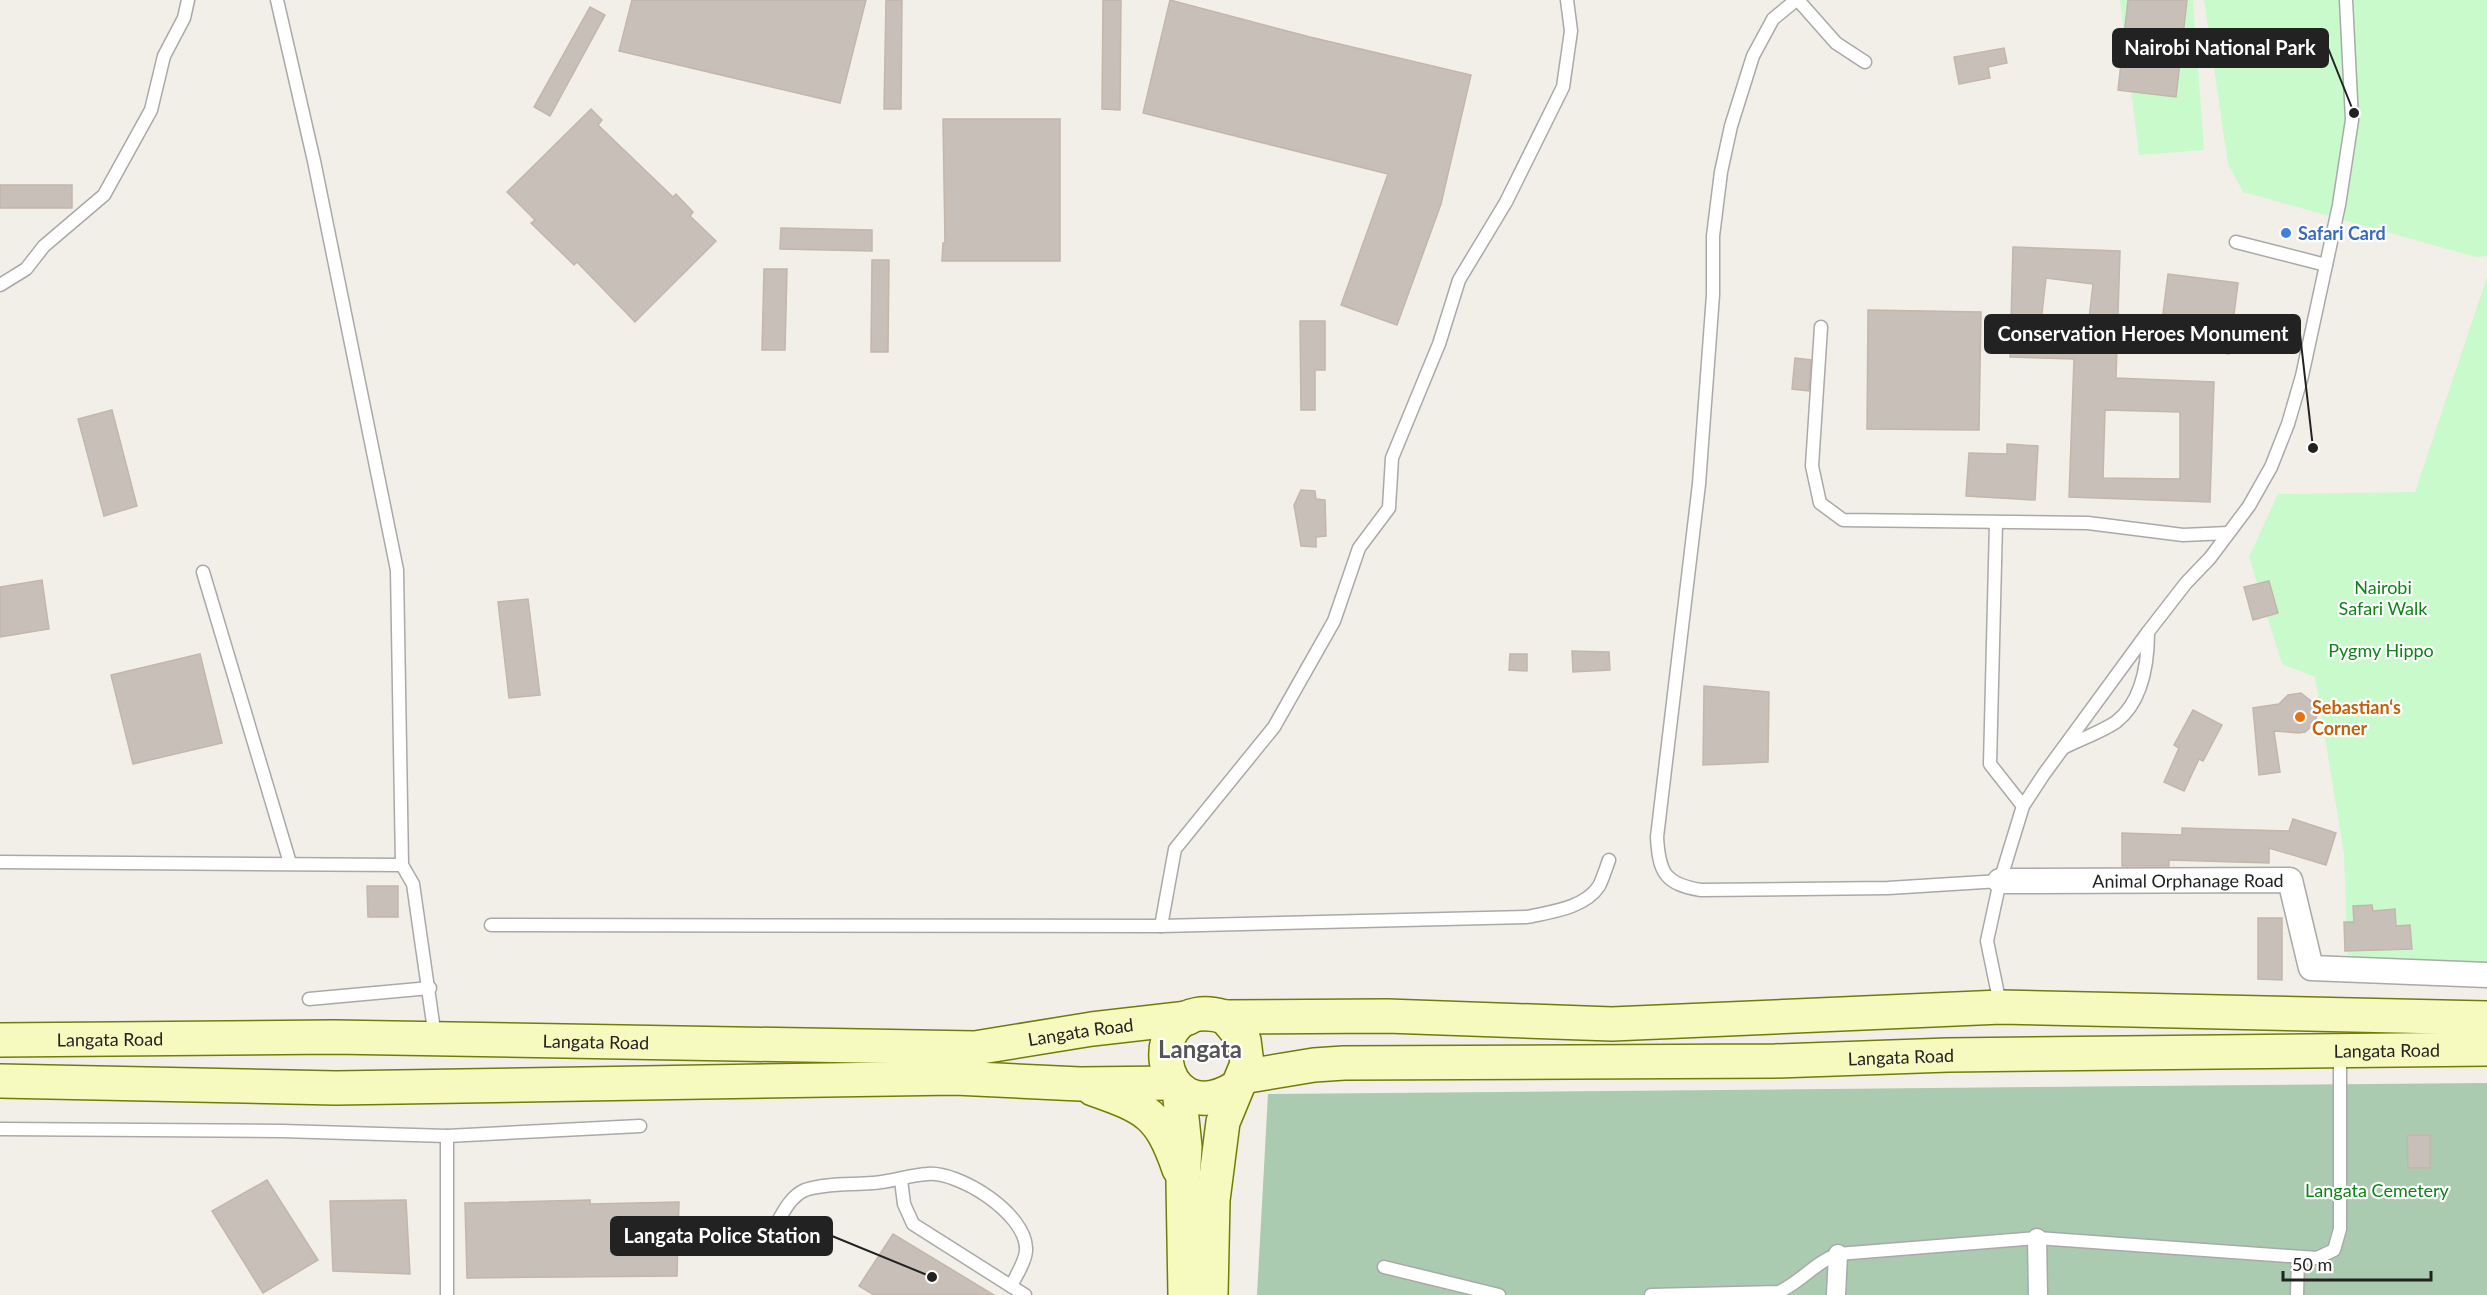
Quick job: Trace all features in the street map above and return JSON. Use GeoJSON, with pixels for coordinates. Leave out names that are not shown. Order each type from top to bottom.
{"type":"FeatureCollection","features":[{"type":"Feature","properties":{"kind":"main road","name":"Langata Road"},"geometry":{"type":"LineString","coordinates":[[1225,1017],[1387,1016],[1612,1024],[2001,1007],[2487,1018]]}},
{"type":"Feature","properties":{"kind":"main road"},"geometry":{"type":"LineString","coordinates":[[1185,1295],[1183,1182],[1185,1147],[1176,1086],[1166,1069],[1168,1039],[1175,1026],[1188,1018],[1204,1013],[1225,1017],[1244,1041],[1247,1064],[1223,1122],[1213,1200],[1211,1295]]}},
{"type":"Feature","properties":{"kind":"main road","name":"Langata Road"},"geometry":{"type":"LineString","coordinates":[[0,1040],[334,1037],[975,1048],[1092,1029],[1188,1018]]}},
{"type":"Feature","properties":{"kind":"main road"},"geometry":{"type":"LineString","coordinates":[[334,1037],[313,1050],[309,1066],[319,1082],[336,1088]]}},
{"type":"Feature","properties":{"kind":"main road","name":"Langata Road"},"geometry":{"type":"LineString","coordinates":[[1239,1082],[1314,1065],[2487,1049]]}},
{"type":"Feature","properties":{"kind":"main road"},"geometry":{"type":"LineString","coordinates":[[0,1081],[336,1088],[955,1078],[1176,1086],[1206,1098],[1221,1096],[1239,1082]]}},
{"type":"Feature","properties":{"kind":"main road"},"geometry":{"type":"LineString","coordinates":[[1080,1084],[1123,1099],[1147,1112],[1167,1135],[1183,1182]]}},
{"type":"Feature","properties":{"kind":"street","name":"Animal Orphanage Road"},"geometry":{"type":"LineString","coordinates":[[2000,881],[2290,880],[2311,968],[2487,975]]}},
{"type":"Feature","properties":{"kind":"street"},"geometry":{"type":"LineString","coordinates":[[2037,1238],[2038,1295]]}},
{"type":"Feature","properties":{"kind":"street"},"geometry":{"type":"LineString","coordinates":[[1836,1295],[1838,1254]]}},
{"type":"Feature","properties":{"kind":"lane"},"geometry":{"type":"LineString","coordinates":[[0,285],[26,269],[44,246],[104,195],[151,110],[164,56],[184,18],[188,0]]}},
{"type":"Feature","properties":{"kind":"lane"},"geometry":{"type":"LineString","coordinates":[[277,0],[314,161],[397,570],[402,865],[414,884],[436,1040]]}},
{"type":"Feature","properties":{"kind":"lane"},"geometry":{"type":"LineString","coordinates":[[1161,926],[1175,849],[1274,727],[1334,621],[1359,548],[1389,508],[1392,458],[1439,344],[1459,280],[1506,202],[1563,87],[1570,31],[1568,0]]}},
{"type":"Feature","properties":{"kind":"lane"},"geometry":{"type":"LineString","coordinates":[[1865,62],[1836,43],[1797,0],[1773,19],[1753,56],[1731,126],[1721,172],[1713,236],[1713,295],[1699,484],[1657,837],[1658,862],[1662,873],[1676,883],[1701,890],[1888,888],[2000,881]]}},
{"type":"Feature","properties":{"kind":"lane"},"geometry":{"type":"LineString","coordinates":[[2001,1007],[1987,941],[2000,881],[2023,806],[2148,632],[2249,506],[2271,467],[2288,424],[2302,376],[2339,205],[2352,120],[2346,0]]}},
{"type":"Feature","properties":{"kind":"lane"},"geometry":{"type":"LineString","coordinates":[[2236,242],[2326,265]]}},
{"type":"Feature","properties":{"kind":"lane"},"geometry":{"type":"LineString","coordinates":[[1821,327],[1812,466],[1820,503],[1843,520],[2088,523],[2183,535],[2228,534]]}},
{"type":"Feature","properties":{"kind":"lane"},"geometry":{"type":"LineString","coordinates":[[1996,523],[1990,764],[2023,806]]}},
{"type":"Feature","properties":{"kind":"lane"},"geometry":{"type":"LineString","coordinates":[[203,572],[290,863]]}},
{"type":"Feature","properties":{"kind":"lane"},"geometry":{"type":"LineString","coordinates":[[2064,747],[2116,721],[2140,690],[2148,657],[2148,632]]}},
{"type":"Feature","properties":{"kind":"lane"},"geometry":{"type":"LineString","coordinates":[[491,925],[1161,926],[1527,916],[1561,910],[1586,898],[1598,887],[1609,860]]}},
{"type":"Feature","properties":{"kind":"lane"},"geometry":{"type":"LineString","coordinates":[[0,862],[402,865]]}},
{"type":"Feature","properties":{"kind":"lane"},"geometry":{"type":"LineString","coordinates":[[309,999],[429,988]]}},
{"type":"Feature","properties":{"kind":"lane"},"geometry":{"type":"LineString","coordinates":[[1651,1295],[1779,1292],[1794,1285],[1820,1261],[1838,1254],[2037,1238],[2317,1258],[2334,1250],[2340,1229],[2340,1051]]}},
{"type":"Feature","properties":{"kind":"lane"},"geometry":{"type":"LineString","coordinates":[[0,1129],[282,1131],[447,1136],[640,1126]]}},
{"type":"Feature","properties":{"kind":"lane"},"geometry":{"type":"LineString","coordinates":[[447,1136],[447,1295]]}},
{"type":"Feature","properties":{"kind":"lane"},"geometry":{"type":"LineString","coordinates":[[776,1225],[785,1208],[804,1191],[901,1180],[929,1173],[968,1184],[1004,1207],[1019,1225],[1026,1249],[1011,1286]]}},
{"type":"Feature","properties":{"kind":"lane"},"geometry":{"type":"LineString","coordinates":[[901,1180],[904,1204],[913,1224],[1025,1295]]}},
{"type":"Feature","properties":{"kind":"lane"},"geometry":{"type":"LineString","coordinates":[[2296,1295],[2298,1258]]}},
{"type":"Feature","properties":{"kind":"lane"},"geometry":{"type":"LineString","coordinates":[[1384,1266],[1499,1295]]}},
{"type":"Feature","properties":{"kind":"green space"},"geometry":{"type":"Polygon","coordinates":[[[2120,0],[2193,0],[2204,150],[2139,155],[2120,0]]]}},
{"type":"Feature","properties":{"kind":"green space"},"geometry":{"type":"Polygon","coordinates":[[[2204,0],[2487,0],[2487,256],[2476,257],[2243,192],[2228,164],[2204,0]]]}},
{"type":"Feature","properties":{"kind":"green space","name":"Nairobi Safari Walk"},"geometry":{"type":"Polygon","coordinates":[[[2487,277],[2487,969],[2348,967],[2344,854],[2315,677],[2282,664],[2249,557],[2278,494],[2415,492],[2487,277]]]}},
{"type":"Feature","properties":{"kind":"green space","name":"Langata Cemetery"},"geometry":{"type":"Polygon","coordinates":[[[2487,1083],[2487,1295],[1257,1295],[1268,1094],[2487,1083]]]}},
{"type":"Feature","properties":{"kind":"building"},"geometry":{"type":"Polygon","coordinates":[[[632,0],[866,0],[840,103],[619,51],[632,0]]]}},
{"type":"Feature","properties":{"kind":"building"},"geometry":{"type":"Polygon","coordinates":[[[886,0],[902,0],[901,109],[884,109],[886,0]]]}},
{"type":"Feature","properties":{"kind":"building"},"geometry":{"type":"Polygon","coordinates":[[[1103,0],[1121,0],[1120,110],[1102,109],[1103,0]]]}},
{"type":"Feature","properties":{"kind":"building"},"geometry":{"type":"Polygon","coordinates":[[[1170,0],[1310,37],[1471,75],[1441,204],[1397,325],[1341,305],[1388,174],[1143,113],[1170,0]]]}},
{"type":"Feature","properties":{"kind":"building"},"geometry":{"type":"Polygon","coordinates":[[[2128,0],[2187,0],[2176,97],[2118,90],[2128,0]]]}},
{"type":"Feature","properties":{"kind":"building"},"geometry":{"type":"Polygon","coordinates":[[[590,7],[605,15],[550,116],[534,107],[590,7]]]}},
{"type":"Feature","properties":{"kind":"building"},"geometry":{"type":"Polygon","coordinates":[[[2004,48],[2007,63],[1988,67],[1990,78],[1959,84],[1954,57],[2004,48]]]}},
{"type":"Feature","properties":{"kind":"building"},"geometry":{"type":"Polygon","coordinates":[[[591,109],[602,120],[598,125],[673,197],[676,194],[693,212],[690,216],[716,241],[635,322],[577,262],[574,265],[531,223],[535,220],[507,192],[591,109]]]}},
{"type":"Feature","properties":{"kind":"building"},"geometry":{"type":"Polygon","coordinates":[[[943,119],[1060,119],[1060,261],[942,261],[943,243],[945,243],[943,119]]]}},
{"type":"Feature","properties":{"kind":"building"},"geometry":{"type":"Polygon","coordinates":[[[0,185],[72,185],[72,208],[0,208],[0,185]]]}},
{"type":"Feature","properties":{"kind":"building"},"geometry":{"type":"Polygon","coordinates":[[[781,228],[872,230],[872,251],[780,249],[781,228]]]}},
{"type":"Feature","properties":{"kind":"building"},"geometry":{"type":"Polygon","coordinates":[[[2013,247],[2120,251],[2116,378],[2214,382],[2210,502],[2069,497],[2074,359],[2010,357],[2013,247]],[[2046,278],[2041,322],[2088,328],[2093,284],[2046,278]],[[2105,410],[2103,478],[2180,479],[2180,412],[2105,410]]]}},
{"type":"Feature","properties":{"kind":"building"},"geometry":{"type":"Polygon","coordinates":[[[872,260],[889,260],[888,352],[871,352],[872,260]]]}},
{"type":"Feature","properties":{"kind":"building"},"geometry":{"type":"Polygon","coordinates":[[[764,269],[787,269],[785,350],[762,350],[764,269]]]}},
{"type":"Feature","properties":{"kind":"building"},"geometry":{"type":"Polygon","coordinates":[[[2168,274],[2238,283],[2229,354],[2159,345],[2168,274]]]}},
{"type":"Feature","properties":{"kind":"building"},"geometry":{"type":"Polygon","coordinates":[[[1868,310],[1981,312],[1979,430],[1867,429],[1868,310]]]}},
{"type":"Feature","properties":{"kind":"building"},"geometry":{"type":"Polygon","coordinates":[[[1300,321],[1325,321],[1325,370],[1315,370],[1315,410],[1301,410],[1300,321]]]}},
{"type":"Feature","properties":{"kind":"building"},"geometry":{"type":"Polygon","coordinates":[[[1795,358],[1811,360],[1809,391],[1792,389],[1795,358]]]}},
{"type":"Feature","properties":{"kind":"building"},"geometry":{"type":"Polygon","coordinates":[[[112,410],[137,506],[104,516],[78,419],[112,410]]]}},
{"type":"Feature","properties":{"kind":"building"},"geometry":{"type":"Polygon","coordinates":[[[2007,444],[2038,446],[2035,500],[1966,496],[1969,453],[2007,454],[2007,444]]]}},
{"type":"Feature","properties":{"kind":"building"},"geometry":{"type":"Polygon","coordinates":[[[1301,490],[1315,491],[1316,499],[1325,500],[1326,536],[1316,537],[1316,547],[1301,546],[1294,505],[1301,490]]]}},
{"type":"Feature","properties":{"kind":"building"},"geometry":{"type":"Polygon","coordinates":[[[42,580],[49,629],[0,637],[0,587],[42,580]]]}},
{"type":"Feature","properties":{"kind":"building"},"geometry":{"type":"Polygon","coordinates":[[[2269,581],[2278,613],[2253,620],[2244,587],[2269,581]]]}},
{"type":"Feature","properties":{"kind":"building"},"geometry":{"type":"Polygon","coordinates":[[[528,599],[540,695],[509,698],[498,602],[528,599]]]}},
{"type":"Feature","properties":{"kind":"building"},"geometry":{"type":"Polygon","coordinates":[[[1572,651],[1609,652],[1610,670],[1573,672],[1572,651]]]}},
{"type":"Feature","properties":{"kind":"building"},"geometry":{"type":"Polygon","coordinates":[[[200,654],[222,743],[133,764],[111,675],[200,654]]]}},
{"type":"Feature","properties":{"kind":"building"},"geometry":{"type":"Polygon","coordinates":[[[1510,654],[1527,654],[1527,671],[1509,670],[1510,654]]]}},
{"type":"Feature","properties":{"kind":"building"},"geometry":{"type":"Polygon","coordinates":[[[1704,686],[1769,692],[1768,762],[1703,765],[1704,686]]]}},
{"type":"Feature","properties":{"kind":"building"},"geometry":{"type":"Polygon","coordinates":[[[2301,693],[2316,705],[2318,710],[2315,723],[2305,732],[2274,731],[2280,772],[2259,775],[2253,708],[2279,704],[2288,695],[2301,693]]]}},
{"type":"Feature","properties":{"kind":"building"},"geometry":{"type":"Polygon","coordinates":[[[2193,710],[2222,725],[2203,761],[2199,759],[2184,791],[2164,782],[2179,748],[2174,745],[2193,710]]]}},
{"type":"Feature","properties":{"kind":"building"},"geometry":{"type":"Polygon","coordinates":[[[2293,819],[2336,833],[2326,865],[2269,848],[2269,863],[2169,860],[2169,866],[2122,866],[2122,833],[2182,835],[2182,828],[2289,831],[2293,819]]]}},
{"type":"Feature","properties":{"kind":"building"},"geometry":{"type":"Polygon","coordinates":[[[367,886],[398,886],[398,917],[368,917],[367,886]]]}},
{"type":"Feature","properties":{"kind":"building"},"geometry":{"type":"Polygon","coordinates":[[[2372,905],[2373,911],[2395,909],[2396,926],[2410,925],[2412,949],[2345,951],[2344,922],[2354,922],[2353,906],[2372,905]]]}},
{"type":"Feature","properties":{"kind":"building"},"geometry":{"type":"Polygon","coordinates":[[[2258,918],[2282,918],[2282,980],[2258,979],[2258,918]]]}},
{"type":"Feature","properties":{"kind":"building"},"geometry":{"type":"Polygon","coordinates":[[[2407,1135],[2430,1135],[2430,1168],[2408,1168],[2407,1135]]]}},
{"type":"Feature","properties":{"kind":"building"},"geometry":{"type":"Polygon","coordinates":[[[267,1180],[318,1260],[263,1293],[212,1211],[267,1180]]]}},
{"type":"Feature","properties":{"kind":"building"},"geometry":{"type":"Polygon","coordinates":[[[406,1200],[410,1274],[333,1271],[330,1201],[406,1200]]]}},
{"type":"Feature","properties":{"kind":"building"},"geometry":{"type":"Polygon","coordinates":[[[590,1200],[590,1204],[679,1202],[677,1276],[467,1278],[465,1203],[590,1200]]]}},
{"type":"Feature","properties":{"kind":"building"},"geometry":{"type":"Polygon","coordinates":[[[893,1234],[994,1295],[874,1295],[859,1286],[893,1234]]]}},
{"type":"Feature","properties":{"kind":"place","name":"Nairobi National Park"},"geometry":{"type":"Point","coordinates":[2354,113]}},
{"type":"Feature","properties":{"kind":"place","name":"Safari Card"},"geometry":{"type":"Point","coordinates":[2286,233]}},
{"type":"Feature","properties":{"kind":"place","name":"Conservation Heroes Monument"},"geometry":{"type":"Point","coordinates":[2313,448]}},
{"type":"Feature","properties":{"kind":"place","name":"Sebastian‘s Corner"},"geometry":{"type":"Point","coordinates":[2300,717]}},
{"type":"Feature","properties":{"kind":"place","name":"Langata Police Station"},"geometry":{"type":"Point","coordinates":[932,1277]}},
{"type":"Feature","properties":{"kind":"district","name":"Langata"},"geometry":{"type":"Point","coordinates":[1200,1048]}},
{"type":"Feature","properties":{"kind":"park label","name":"Pygmy Hippo"},"geometry":{"type":"Point","coordinates":[2381,650]}}]}
